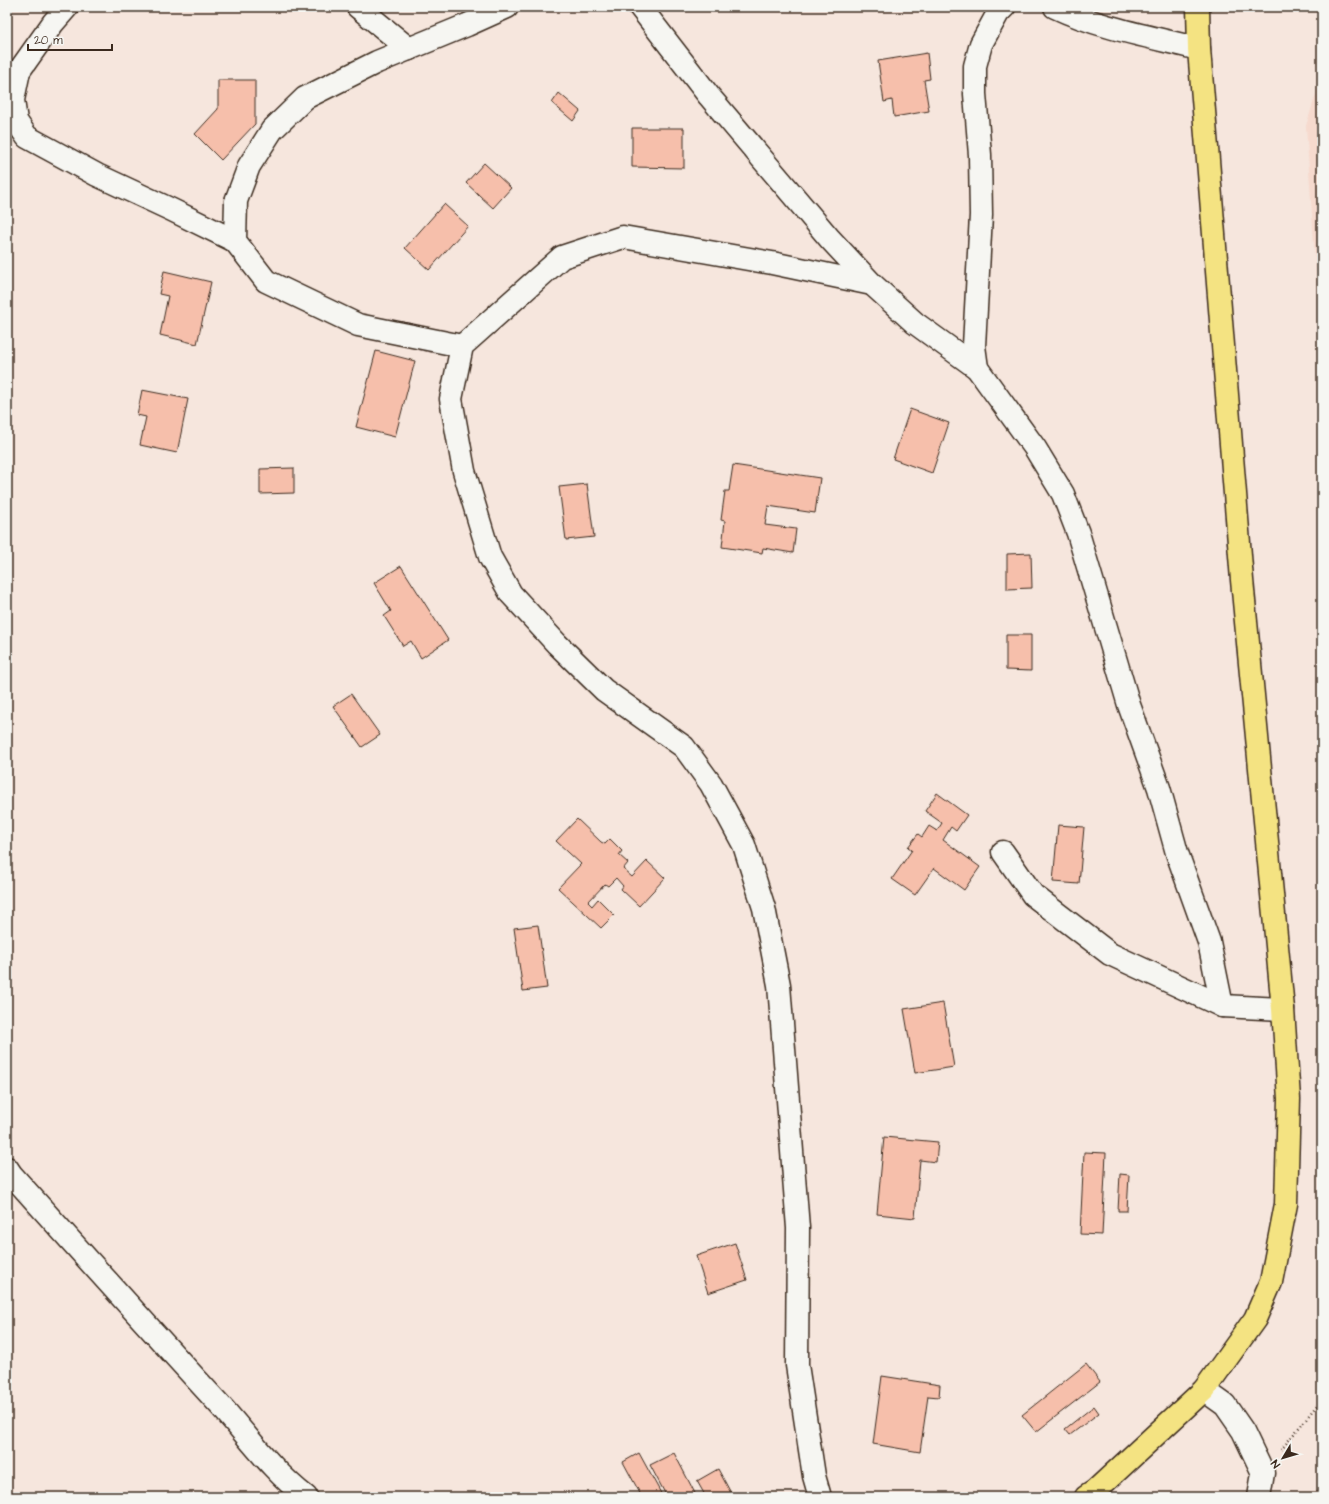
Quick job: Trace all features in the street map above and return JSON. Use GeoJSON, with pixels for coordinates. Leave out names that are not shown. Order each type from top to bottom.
{"type":"FeatureCollection","features":[{"type":"Feature","properties":{"kind":"main road"},"geometry":{"type":"LineString","coordinates":[[1086,1497],[1095,1491],[1204,1390],[1255,1319],[1271,1282],[1286,1204],[1289,1099],[1283,1010],[1242,580],[1199,49],[1198,7]]}},
{"type":"Feature","properties":{"kind":"street"},"geometry":{"type":"LineString","coordinates":[[67,7],[53,23],[19,71],[13,100],[16,121],[27,137],[97,175],[235,241],[266,281],[358,325],[462,346]]}},
{"type":"Feature","properties":{"kind":"street"},"geometry":{"type":"LineString","coordinates":[[358,7],[409,49]]}},
{"type":"Feature","properties":{"kind":"street"},"geometry":{"type":"LineString","coordinates":[[235,241],[236,201],[248,166],[272,130],[305,98],[377,62],[507,7]]}},
{"type":"Feature","properties":{"kind":"street"},"geometry":{"type":"LineString","coordinates":[[640,7],[709,96],[830,239],[872,284],[915,323],[977,368],[1035,448],[1063,494],[1076,527],[1129,705],[1159,788],[1178,853],[1209,942],[1222,1006]]}},
{"type":"Feature","properties":{"kind":"street"},"geometry":{"type":"LineString","coordinates":[[977,368],[974,346],[981,215],[980,156],[975,94],[975,66],[981,44],[998,13],[1004,7]]}},
{"type":"Feature","properties":{"kind":"street"},"geometry":{"type":"LineString","coordinates":[[1055,7],[1066,12],[1111,26],[1199,49]]}},
{"type":"Feature","properties":{"kind":"street"},"geometry":{"type":"LineString","coordinates":[[820,1497],[814,1476],[797,1365],[798,1228],[779,985],[764,908],[744,845],[711,784],[684,747],[598,685],[557,644],[511,594],[490,557],[464,471],[451,399],[462,346],[562,257],[623,237],[772,263],[872,284]]}},
{"type":"Feature","properties":{"kind":"street"},"geometry":{"type":"LineString","coordinates":[[1004,852],[1032,895],[1110,954],[1222,1006],[1283,1010]]}},
{"type":"Feature","properties":{"kind":"street"},"geometry":{"type":"LineString","coordinates":[[7,1168],[288,1483],[306,1497]]}},
{"type":"Feature","properties":{"kind":"street"},"geometry":{"type":"LineString","coordinates":[[1204,1390],[1224,1405],[1243,1431],[1263,1473],[1259,1497]]}},
{"type":"Feature","properties":{"kind":"path"},"geometry":{"type":"LineString","coordinates":[[1263,1473],[1322,1399]]}},
{"type":"Feature","properties":{"kind":"shaded area"},"geometry":{"type":"Polygon","coordinates":[[[1322,75],[1322,363],[1306,126],[1322,75]]]}},
{"type":"Feature","properties":{"kind":"building"},"geometry":{"type":"Polygon","coordinates":[[[927,53],[930,79],[924,80],[929,111],[894,117],[892,100],[884,102],[878,61],[927,53]]]}},
{"type":"Feature","properties":{"kind":"building"},"geometry":{"type":"Polygon","coordinates":[[[218,80],[255,80],[255,124],[221,160],[195,134],[218,109],[218,80]]]}},
{"type":"Feature","properties":{"kind":"building"},"geometry":{"type":"Polygon","coordinates":[[[559,93],[580,111],[573,121],[552,103],[559,93]]]}},
{"type":"Feature","properties":{"kind":"building"},"geometry":{"type":"Polygon","coordinates":[[[632,128],[684,128],[684,168],[632,167],[632,128]]]}},
{"type":"Feature","properties":{"kind":"building"},"geometry":{"type":"Polygon","coordinates":[[[484,163],[511,188],[493,208],[466,183],[484,163]]]}},
{"type":"Feature","properties":{"kind":"building"},"geometry":{"type":"Polygon","coordinates":[[[444,204],[468,226],[429,270],[405,248],[444,204]]]}},
{"type":"Feature","properties":{"kind":"building"},"geometry":{"type":"Polygon","coordinates":[[[164,271],[211,282],[197,344],[160,335],[168,296],[159,294],[164,271]]]}},
{"type":"Feature","properties":{"kind":"building"},"geometry":{"type":"Polygon","coordinates":[[[376,351],[415,361],[395,437],[356,427],[376,351]]]}},
{"type":"Feature","properties":{"kind":"building"},"geometry":{"type":"Polygon","coordinates":[[[142,390],[188,399],[177,453],[140,445],[146,417],[137,415],[142,390]]]}},
{"type":"Feature","properties":{"kind":"building"},"geometry":{"type":"Polygon","coordinates":[[[910,409],[949,423],[932,473],[893,459],[910,409]]]}},
{"type":"Feature","properties":{"kind":"building"},"geometry":{"type":"Polygon","coordinates":[[[733,465],[820,478],[815,513],[768,506],[765,525],[796,529],[793,553],[763,548],[762,553],[722,547],[725,521],[721,520],[725,491],[729,491],[733,465]]]}},
{"type":"Feature","properties":{"kind":"building"},"geometry":{"type":"Polygon","coordinates":[[[294,468],[294,493],[260,494],[260,469],[294,468]]]}},
{"type":"Feature","properties":{"kind":"building"},"geometry":{"type":"Polygon","coordinates":[[[587,484],[594,537],[566,540],[559,487],[587,484]]]}},
{"type":"Feature","properties":{"kind":"building"},"geometry":{"type":"Polygon","coordinates":[[[1031,553],[1032,588],[1007,589],[1007,554],[1031,553]]]}},
{"type":"Feature","properties":{"kind":"building"},"geometry":{"type":"Polygon","coordinates":[[[401,566],[448,640],[421,658],[411,641],[403,646],[384,616],[391,611],[374,583],[401,566]]]}},
{"type":"Feature","properties":{"kind":"building"},"geometry":{"type":"Polygon","coordinates":[[[1006,635],[1031,635],[1031,671],[1006,670],[1006,635]]]}},
{"type":"Feature","properties":{"kind":"building"},"geometry":{"type":"Polygon","coordinates":[[[351,694],[380,735],[362,747],[333,706],[351,694]]]}},
{"type":"Feature","properties":{"kind":"building"},"geometry":{"type":"Polygon","coordinates":[[[937,793],[967,815],[956,831],[951,827],[943,840],[980,867],[964,890],[934,868],[915,895],[892,879],[912,850],[908,847],[918,834],[922,837],[929,826],[937,831],[942,823],[925,811],[937,793]]]}},
{"type":"Feature","properties":{"kind":"building"},"geometry":{"type":"Polygon","coordinates":[[[577,819],[601,842],[605,844],[610,839],[622,851],[619,855],[628,863],[623,869],[632,877],[647,861],[665,878],[639,906],[621,889],[623,886],[616,878],[608,886],[605,884],[588,902],[592,906],[598,899],[614,915],[601,928],[558,888],[581,864],[556,841],[577,819]]]}},
{"type":"Feature","properties":{"kind":"building"},"geometry":{"type":"Polygon","coordinates":[[[1058,825],[1084,827],[1079,884],[1053,882],[1058,825]]]}},
{"type":"Feature","properties":{"kind":"building"},"geometry":{"type":"Polygon","coordinates":[[[538,925],[547,988],[523,991],[514,928],[538,925]]]}},
{"type":"Feature","properties":{"kind":"building"},"geometry":{"type":"Polygon","coordinates":[[[943,1003],[954,1067],[915,1073],[904,1009],[943,1003]]]}},
{"type":"Feature","properties":{"kind":"building"},"geometry":{"type":"Polygon","coordinates":[[[884,1137],[938,1142],[936,1162],[920,1160],[915,1218],[877,1214],[884,1137]]]}},
{"type":"Feature","properties":{"kind":"building"},"geometry":{"type":"Polygon","coordinates":[[[1084,1152],[1106,1153],[1102,1235],[1080,1234],[1084,1152]]]}},
{"type":"Feature","properties":{"kind":"building"},"geometry":{"type":"Polygon","coordinates":[[[1120,1174],[1129,1175],[1127,1211],[1118,1211],[1120,1174]]]}},
{"type":"Feature","properties":{"kind":"building"},"geometry":{"type":"Polygon","coordinates":[[[735,1243],[747,1280],[708,1293],[696,1256],[735,1243]]]}},
{"type":"Feature","properties":{"kind":"building"},"geometry":{"type":"Polygon","coordinates":[[[1086,1364],[1100,1382],[1036,1432],[1022,1415],[1086,1364]]]}},
{"type":"Feature","properties":{"kind":"building"},"geometry":{"type":"Polygon","coordinates":[[[882,1376],[940,1385],[939,1397],[928,1396],[920,1452],[873,1444],[882,1376]]]}},
{"type":"Feature","properties":{"kind":"building"},"geometry":{"type":"Polygon","coordinates":[[[1094,1406],[1099,1413],[1070,1435],[1065,1429],[1094,1406]]]}},
{"type":"Feature","properties":{"kind":"building"},"geometry":{"type":"Polygon","coordinates":[[[639,1453],[663,1497],[642,1497],[623,1462],[639,1453]]]}},
{"type":"Feature","properties":{"kind":"building"},"geometry":{"type":"Polygon","coordinates":[[[674,1453],[697,1497],[667,1497],[650,1465],[674,1453]]]}},
{"type":"Feature","properties":{"kind":"building"},"geometry":{"type":"Polygon","coordinates":[[[718,1469],[731,1493],[723,1497],[706,1497],[697,1481],[718,1469]]]}}]}
